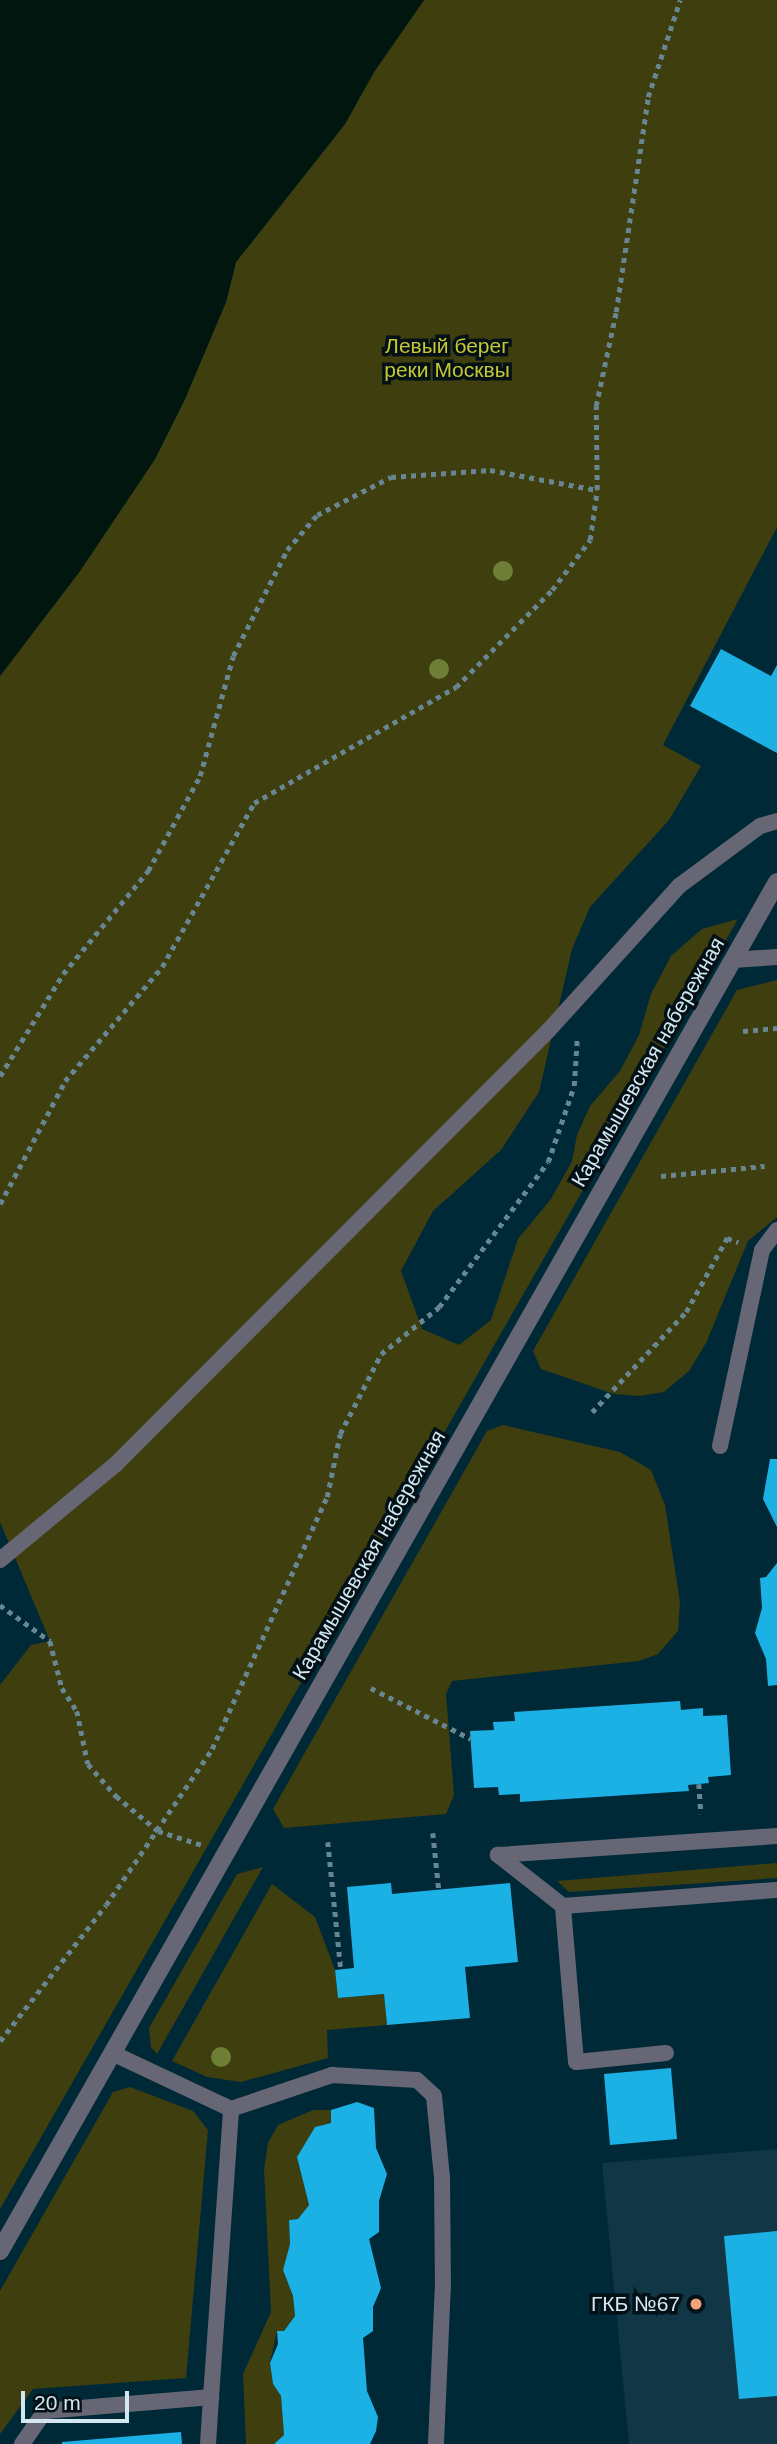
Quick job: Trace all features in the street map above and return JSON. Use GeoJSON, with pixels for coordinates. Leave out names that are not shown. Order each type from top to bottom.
{"type":"FeatureCollection","features":[{"type":"Feature","properties":{"kind":"street","name":"Карамышевская набережная"},"geometry":{"type":"LineString","coordinates":[[0,2251],[777,882]]}},
{"type":"Feature","properties":{"kind":"lane"},"geometry":{"type":"LineString","coordinates":[[0,1560],[116,1464],[578,1000],[678,886],[760,826],[777,821]]}},
{"type":"Feature","properties":{"kind":"lane"},"geometry":{"type":"LineString","coordinates":[[732,960],[777,957]]}},
{"type":"Feature","properties":{"kind":"lane"},"geometry":{"type":"LineString","coordinates":[[720,1446],[762,1250],[777,1230]]}},
{"type":"Feature","properties":{"kind":"lane"},"geometry":{"type":"LineString","coordinates":[[777,1836],[498,1855],[563,1906],[777,1890]]}},
{"type":"Feature","properties":{"kind":"lane"},"geometry":{"type":"LineString","coordinates":[[563,1906],[576,2062],[666,2053]]}},
{"type":"Feature","properties":{"kind":"lane"},"geometry":{"type":"LineString","coordinates":[[112,2053],[231,2109],[332,2076],[417,2080],[434,2096],[442,2177],[443,2256],[436,2444]]}},
{"type":"Feature","properties":{"kind":"lane"},"geometry":{"type":"LineString","coordinates":[[208,2444],[231,2109]]}},
{"type":"Feature","properties":{"kind":"lane"},"geometry":{"type":"LineString","coordinates":[[22,2444],[44,2411],[211,2397]]}},
{"type":"Feature","properties":{"kind":"path"},"geometry":{"type":"LineString","coordinates":[[0,1204],[65,1081],[162,967],[254,803],[456,687],[552,590],[590,540],[597,490],[596,406],[616,312],[648,97],[680,0]]}},
{"type":"Feature","properties":{"kind":"path"},"geometry":{"type":"LineString","coordinates":[[0,1076],[63,974],[148,871],[200,776],[233,656],[287,550],[317,515],[391,477],[490,470],[597,490]]}},
{"type":"Feature","properties":{"kind":"path"},"geometry":{"type":"LineString","coordinates":[[0,2041],[158,1831],[212,1749],[327,1497],[340,1434],[381,1354],[439,1307],[548,1162],[574,1086],[578,1000]]}},
{"type":"Feature","properties":{"kind":"path"},"geometry":{"type":"LineString","coordinates":[[743,1031],[777,1028]]}},
{"type":"Feature","properties":{"kind":"path"},"geometry":{"type":"LineString","coordinates":[[661,1176],[765,1166]]}},
{"type":"Feature","properties":{"kind":"path"},"geometry":{"type":"LineString","coordinates":[[592,1412],[686,1312],[727,1238],[762,1250]]}},
{"type":"Feature","properties":{"kind":"path"},"geometry":{"type":"LineString","coordinates":[[0,1605],[50,1641],[62,1688],[77,1711],[88,1763],[116,1797],[158,1831],[226,1852]]}},
{"type":"Feature","properties":{"kind":"path"},"geometry":{"type":"LineString","coordinates":[[371,1688],[471,1739]]}},
{"type":"Feature","properties":{"kind":"path"},"geometry":{"type":"LineString","coordinates":[[433,1833],[439,1890]]}},
{"type":"Feature","properties":{"kind":"path"},"geometry":{"type":"LineString","coordinates":[[328,1842],[341,1969]]}},
{"type":"Feature","properties":{"kind":"shaded area"},"geometry":{"type":"Polygon","coordinates":[[[0,0],[424,0],[374,72],[345,124],[236,262],[226,302],[185,399],[155,459],[80,571],[0,676],[0,0]]]}},
{"type":"Feature","properties":{"kind":"shaded area","name":"ГКБ №67"},"geometry":{"type":"Polygon","coordinates":[[[777,2149],[777,2444],[629,2444],[602,2163],[777,2149]]]}},
{"type":"Feature","properties":{"kind":"green space","name":"Левый берег реки Москвы"},"geometry":{"type":"Polygon","coordinates":[[[424,0],[777,0],[777,527],[663,745],[701,766],[669,820],[590,907],[572,949],[539,1092],[501,1150],[433,1211],[401,1271],[422,1329],[459,1345],[491,1320],[518,1239],[551,1199],[572,1161],[577,1135],[590,1106],[620,1071],[639,1035],[651,994],[671,956],[702,929],[738,919],[0,2209],[0,1685],[31,1645],[50,1641],[0,1522],[0,676],[80,571],[155,459],[185,399],[226,302],[236,262],[345,124],[374,72],[424,0]]]}},
{"type":"Feature","properties":{"kind":"green space"},"geometry":{"type":"Polygon","coordinates":[[[777,980],[777,1217],[748,1241],[706,1343],[689,1371],[664,1392],[640,1396],[614,1394],[541,1369],[533,1351],[737,990],[777,980]]]}},
{"type":"Feature","properties":{"kind":"green space"},"geometry":{"type":"Polygon","coordinates":[[[503,1425],[620,1452],[651,1470],[665,1505],[680,1602],[678,1631],[658,1654],[639,1661],[452,1681],[446,1694],[454,1795],[446,1814],[284,1828],[273,1809],[487,1431],[503,1425]]]}},
{"type":"Feature","properties":{"kind":"green space"},"geometry":{"type":"Polygon","coordinates":[[[777,1863],[777,1878],[569,1892],[557,1881],[777,1863]]]}},
{"type":"Feature","properties":{"kind":"green space"},"geometry":{"type":"Polygon","coordinates":[[[263,1867],[157,2054],[151,2047],[149,2028],[237,1874],[263,1867]]]}},
{"type":"Feature","properties":{"kind":"green space"},"geometry":{"type":"Polygon","coordinates":[[[272,1884],[315,1917],[335,1970],[338,1998],[384,1994],[387,2025],[327,2030],[328,2058],[241,2082],[207,2077],[172,2061],[272,1884]]]}},
{"type":"Feature","properties":{"kind":"green space"},"geometry":{"type":"Polygon","coordinates":[[[130,2087],[193,2111],[208,2130],[186,2378],[33,2389],[0,2434],[0,2291],[113,2092],[130,2087]]]}},
{"type":"Feature","properties":{"kind":"green space"},"geometry":{"type":"Polygon","coordinates":[[[313,2110],[331,2110],[331,2123],[315,2127],[297,2157],[309,2205],[298,2219],[289,2220],[290,2244],[283,2270],[293,2296],[295,2316],[284,2331],[277,2331],[270,2363],[273,2384],[281,2396],[284,2435],[274,2444],[246,2444],[243,2374],[271,2312],[264,2169],[268,2143],[278,2125],[313,2110]]]}},
{"type":"Feature","properties":{"kind":"building"},"geometry":{"type":"Polygon","coordinates":[[[721,649],[771,676],[777,665],[777,753],[690,706],[721,649]]]}},
{"type":"Feature","properties":{"kind":"building"},"geometry":{"type":"Polygon","coordinates":[[[770,1459],[777,1459],[777,1527],[763,1499],[770,1459]]]}},
{"type":"Feature","properties":{"kind":"building"},"geometry":{"type":"Polygon","coordinates":[[[777,1563],[777,1685],[768,1686],[766,1659],[755,1633],[762,1608],[760,1578],[766,1577],[777,1563]]]}},
{"type":"Feature","properties":{"kind":"building"},"geometry":{"type":"Polygon","coordinates":[[[680,1701],[681,1710],[703,1708],[703,1716],[727,1715],[731,1775],[708,1777],[709,1783],[688,1785],[689,1791],[520,1802],[520,1794],[499,1795],[498,1787],[474,1788],[470,1731],[494,1730],[493,1722],[515,1721],[514,1712],[680,1701]]]}},
{"type":"Feature","properties":{"kind":"building"},"geometry":{"type":"Polygon","coordinates":[[[391,1883],[392,1894],[510,1883],[518,1962],[465,1967],[470,2018],[387,2025],[384,1994],[338,1998],[335,1970],[354,1968],[347,1887],[391,1883]]]}},
{"type":"Feature","properties":{"kind":"building"},"geometry":{"type":"Polygon","coordinates":[[[671,2068],[677,2139],[610,2145],[604,2074],[671,2068]]]}},
{"type":"Feature","properties":{"kind":"building"},"geometry":{"type":"Polygon","coordinates":[[[357,2102],[374,2108],[376,2148],[387,2174],[379,2201],[379,2232],[369,2239],[381,2288],[373,2307],[373,2331],[363,2338],[367,2391],[378,2417],[376,2431],[370,2444],[274,2444],[284,2435],[281,2396],[273,2384],[270,2363],[278,2344],[277,2331],[284,2331],[295,2316],[293,2296],[283,2270],[290,2244],[289,2220],[298,2219],[309,2205],[297,2157],[315,2127],[331,2123],[331,2110],[357,2102]]]}},
{"type":"Feature","properties":{"kind":"building"},"geometry":{"type":"Polygon","coordinates":[[[777,2231],[777,2396],[739,2399],[724,2236],[777,2231]]]}},
{"type":"Feature","properties":{"kind":"building"},"geometry":{"type":"Polygon","coordinates":[[[181,2432],[182,2444],[62,2444],[62,2442],[181,2432]]]}},
{"type":"Feature","properties":{"kind":"place","name":"ГКБ №67"},"geometry":{"type":"Point","coordinates":[696,2304]}}]}
